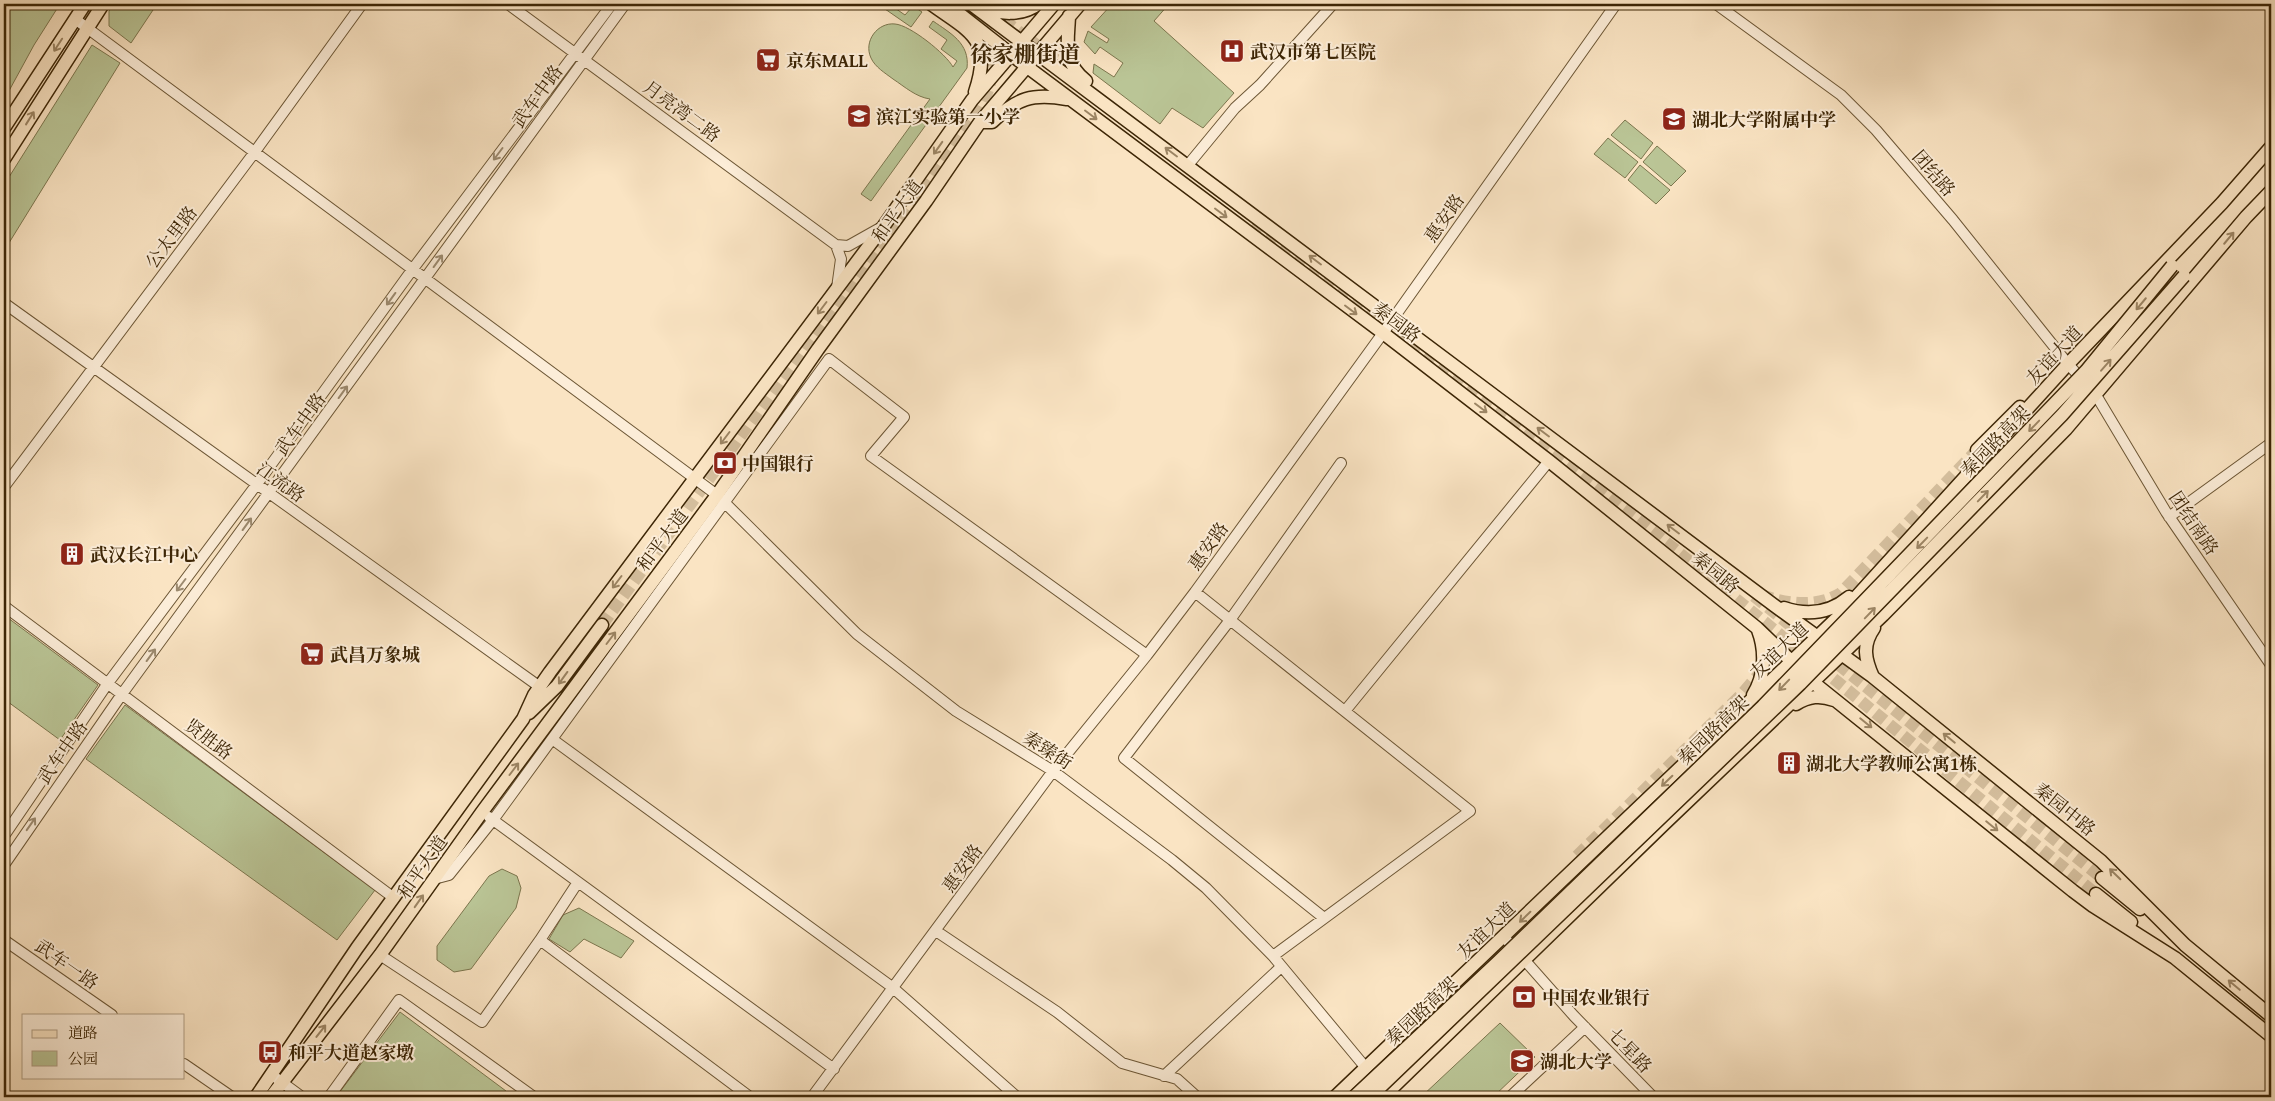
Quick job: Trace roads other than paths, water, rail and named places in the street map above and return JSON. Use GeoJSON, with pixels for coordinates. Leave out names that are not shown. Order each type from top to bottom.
{"type":"FeatureCollection","features":[{"type":"Feature","properties":{"kind":"main road"},"geometry":{"type":"LineString","coordinates":[[4,128],[84,4]]}},
{"type":"Feature","properties":{"kind":"main road"},"geometry":{"type":"LineString","coordinates":[[4,159],[103,4]]}},
{"type":"Feature","properties":{"kind":"main road"},"geometry":{"type":"LineString","coordinates":[[931,4],[971,33],[978,42],[982,64],[972,100]]}},
{"type":"Feature","properties":{"kind":"main road","name":"秦园路"},"geometry":{"type":"LineString","coordinates":[[947,4],[1070,100],[1382,333],[1549,461],[1757,628],[1814,683]]}},
{"type":"Feature","properties":{"kind":"main road"},"geometry":{"type":"LineString","coordinates":[[974,6],[1002,13],[1028,10],[1038,4]]}},
{"type":"Feature","properties":{"kind":"main road","name":"和平大道"},"geometry":{"type":"LineString","coordinates":[[270,1097],[277,1078],[357,948],[523,719],[540,687],[883,227],[972,100],[1054,4]]}},
{"type":"Feature","properties":{"kind":"main road","name":"和平大道"},"geometry":{"type":"LineString","coordinates":[[256,1097],[277,1078],[380,955],[482,812],[721,499],[818,349],[926,201],[980,122],[1080,4]]}},
{"type":"Feature","properties":{"kind":"main road","name":"秦园路"},"geometry":{"type":"LineString","coordinates":[[974,6],[1775,606],[1822,638]]}},
{"type":"Feature","properties":{"kind":"main road"},"geometry":{"type":"LineString","coordinates":[[1069,16],[1068,51],[1071,66],[1104,95],[1107,104]]}},
{"type":"Feature","properties":{"kind":"main road"},"geometry":{"type":"LineString","coordinates":[[980,122],[992,122],[1005,110],[1026,99],[1043,96],[1070,100]]}},
{"type":"Feature","properties":{"kind":"main road","name":"友谊大道"},"geometry":{"type":"LineString","coordinates":[[1334,1097],[1791,662],[1822,638],[2068,364],[2193,234],[2271,149]]}},
{"type":"Feature","properties":{"kind":"main road"},"geometry":{"type":"LineString","coordinates":[[1384,1097],[1814,683],[2066,429],[2246,217],[2271,191]]}},
{"type":"Feature","properties":{"kind":"main road","name":"秦园路高架"},"geometry":{"type":"LineString","coordinates":[[1354,1097],[1498,962],[1763,706],[2086,371],[2172,266],[2193,234]]}},
{"type":"Feature","properties":{"kind":"main road","name":"秦园路高架"},"geometry":{"type":"LineString","coordinates":[[1370,1097],[1800,684],[2062,415],[2184,276],[2214,255]]}},
{"type":"Feature","properties":{"kind":"main road"},"geometry":{"type":"LineString","coordinates":[[1977,450],[2021,406],[2051,384]]}},
{"type":"Feature","properties":{"kind":"main road"},"geometry":{"type":"LineString","coordinates":[[1775,606],[1802,613],[1825,611],[1841,604],[1897,553]]}},
{"type":"Feature","properties":{"kind":"main road"},"geometry":{"type":"LineString","coordinates":[[1873,677],[1865,653],[1868,637],[1883,615]]}},
{"type":"Feature","properties":{"kind":"main road"},"geometry":{"type":"LineString","coordinates":[[523,719],[558,686],[602,625]]}},
{"type":"Feature","properties":{"kind":"main road"},"geometry":{"type":"LineString","coordinates":[[1741,710],[1754,692],[1762,672],[1762,650],[1757,628]]}},
{"type":"Feature","properties":{"kind":"main road","name":"秦园中路"},"geometry":{"type":"LineString","coordinates":[[1822,638],[2101,861],[2185,945],[2271,1016]]}},
{"type":"Feature","properties":{"kind":"main road"},"geometry":{"type":"LineString","coordinates":[[1814,683],[2079,896],[2175,958]]}},
{"type":"Feature","properties":{"kind":"main road"},"geometry":{"type":"LineString","coordinates":[[1778,716],[1805,698],[1824,696],[1840,702]]}},
{"type":"Feature","properties":{"kind":"main road"},"geometry":{"type":"LineString","coordinates":[[1550,892],[1577,856]]}},
{"type":"Feature","properties":{"kind":"main road"},"geometry":{"type":"LineString","coordinates":[[2102,878],[2185,945]]}},
{"type":"Feature","properties":{"kind":"main road"},"geometry":{"type":"LineString","coordinates":[[2096,894],[2271,1036]]}},
{"type":"Feature","properties":{"kind":"street","name":"公太里路"},"geometry":{"type":"LineString","coordinates":[[4,487],[254,153],[362,4]]}},
{"type":"Feature","properties":{"kind":"street","name":"月亮湾二路"},"geometry":{"type":"LineString","coordinates":[[508,4],[836,245]]}},
{"type":"Feature","properties":{"kind":"street","name":"武车中路"},"geometry":{"type":"LineString","coordinates":[[4,836],[108,683],[412,270],[574,52],[612,4]]}},
{"type":"Feature","properties":{"kind":"street","name":"武车中路"},"geometry":{"type":"LineString","coordinates":[[4,864],[122,694],[625,4]]}},
{"type":"Feature","properties":{"kind":"street"},"geometry":{"type":"LineString","coordinates":[[1188,165],[1234,108],[1260,86],[1333,4]]}},
{"type":"Feature","properties":{"kind":"street","name":"惠安路"},"geometry":{"type":"LineString","coordinates":[[812,1097],[1053,771],[1147,655],[1194,592],[1393,319],[1616,4]]}},
{"type":"Feature","properties":{"kind":"street","name":"团结路"},"geometry":{"type":"LineString","coordinates":[[1716,4],[1841,95],[1876,130],[1953,220],[2068,364],[2096,395]]}},
{"type":"Feature","properties":{"kind":"street","name":"秦臻街"},"geometry":{"type":"LineString","coordinates":[[75,19],[721,499],[857,634],[880,654],[956,711],[1053,771],[1190,875],[1227,908],[1273,956],[1366,1068]]}},
{"type":"Feature","properties":{"kind":"street"},"geometry":{"type":"LineString","coordinates":[[837,288],[841,259],[836,245],[848,246],[883,227]]}},
{"type":"Feature","properties":{"kind":"street","name":"江流路"},"geometry":{"type":"LineString","coordinates":[[4,303],[540,687]]}},
{"type":"Feature","properties":{"kind":"street"},"geometry":{"type":"LineString","coordinates":[[434,880],[449,875],[493,820],[721,499],[829,359],[904,417],[871,456],[1147,655]]}},
{"type":"Feature","properties":{"kind":"street","name":"团结南路"},"geometry":{"type":"LineString","coordinates":[[2096,395],[2169,517],[2271,665]]}},
{"type":"Feature","properties":{"kind":"street"},"geometry":{"type":"LineString","coordinates":[[2169,517],[2271,443]]}},
{"type":"Feature","properties":{"kind":"street"},"geometry":{"type":"LineString","coordinates":[[1345,711],[1549,461]]}},
{"type":"Feature","properties":{"kind":"street"},"geometry":{"type":"LineString","coordinates":[[1324,918],[1124,758],[1230,620],[1341,462]]}},
{"type":"Feature","properties":{"kind":"street"},"geometry":{"type":"LineString","coordinates":[[1194,592],[1470,811],[1273,956]]}},
{"type":"Feature","properties":{"kind":"street","name":"贤胜路"},"geometry":{"type":"LineString","coordinates":[[4,606],[394,898]]}},
{"type":"Feature","properties":{"kind":"street"},"geometry":{"type":"LineString","coordinates":[[552,739],[892,988],[1017,1097]]}},
{"type":"Feature","properties":{"kind":"street"},"geometry":{"type":"LineString","coordinates":[[482,812],[834,1069]]}},
{"type":"Feature","properties":{"kind":"street"},"geometry":{"type":"LineString","coordinates":[[380,955],[482,1022],[578,882]]}},
{"type":"Feature","properties":{"kind":"street"},"geometry":{"type":"LineString","coordinates":[[936,931],[1057,1012],[1122,1063],[1177,1079],[1197,1097]]}},
{"type":"Feature","properties":{"kind":"street","name":"七星路"},"geometry":{"type":"LineString","coordinates":[[1504,937],[1585,1027],[1653,1097]]}},
{"type":"Feature","properties":{"kind":"street","name":"武车一路"},"geometry":{"type":"LineString","coordinates":[[4,940],[111,1014]]}},
{"type":"Feature","properties":{"kind":"street"},"geometry":{"type":"LineString","coordinates":[[540,940],[750,1097]]}},
{"type":"Feature","properties":{"kind":"street"},"geometry":{"type":"LineString","coordinates":[[1164,1076],[1281,967]]}},
{"type":"Feature","properties":{"kind":"street"},"geometry":{"type":"LineString","coordinates":[[328,1097],[400,1000],[534,1097]]}},
{"type":"Feature","properties":{"kind":"street"},"geometry":{"type":"LineString","coordinates":[[1510,1097],[1585,1027]]}},
{"type":"Feature","properties":{"kind":"street"},"geometry":{"type":"LineString","coordinates":[[185,1065],[232,1097]]}},
{"type":"Feature","properties":{"kind":"street"},"geometry":{"type":"LineString","coordinates":[[277,1078],[302,1097]]}},
{"type":"Feature","properties":{"kind":"tunnel"},"geometry":{"type":"LineString","coordinates":[[602,625],[979,110],[990,83],[993,55],[986,29],[968,5]]}},
{"type":"Feature","properties":{"kind":"tunnel"},"geometry":{"type":"LineString","coordinates":[[989,9],[1080,78]]}},
{"type":"Feature","properties":{"kind":"tunnel"},"geometry":{"type":"LineString","coordinates":[[1253,223],[1615,501],[2096,894]]}},
{"type":"Feature","properties":{"kind":"tunnel"},"geometry":{"type":"LineString","coordinates":[[1761,595],[1781,601],[1812,603],[1832,598],[1841,593],[1977,450]]}},
{"type":"Feature","properties":{"kind":"tunnel"},"geometry":{"type":"LineString","coordinates":[[1754,596],[2102,878]]}},
{"type":"Feature","properties":{"kind":"tunnel"},"geometry":{"type":"LineString","coordinates":[[1577,856],[1741,695],[1762,671]]}},
{"type":"Feature","properties":{"kind":"place","name":"武汉市第七医院"},"geometry":{"type":"Point","coordinates":[1232,51]}},
{"type":"Feature","properties":{"kind":"place","name":"京东MALL"},"geometry":{"type":"Point","coordinates":[768,60]}},
{"type":"Feature","properties":{"kind":"place","name":"滨江实验第一小学"},"geometry":{"type":"Point","coordinates":[859,116]}},
{"type":"Feature","properties":{"kind":"place","name":"湖北大学附属中学"},"geometry":{"type":"Point","coordinates":[1674,119]}},
{"type":"Feature","properties":{"kind":"place","name":"中国银行"},"geometry":{"type":"Point","coordinates":[725,463]}},
{"type":"Feature","properties":{"kind":"place","name":"武汉长江中心"},"geometry":{"type":"Point","coordinates":[72,554]}},
{"type":"Feature","properties":{"kind":"place","name":"武昌万象城"},"geometry":{"type":"Point","coordinates":[312,654]}},
{"type":"Feature","properties":{"kind":"place","name":"湖北大学教师公寓1栋"},"geometry":{"type":"Point","coordinates":[1789,763]}},
{"type":"Feature","properties":{"kind":"place","name":"中国农业银行"},"geometry":{"type":"Point","coordinates":[1524,997]}},
{"type":"Feature","properties":{"kind":"place","name":"和平大道赵家墩"},"geometry":{"type":"Point","coordinates":[270,1052]}},
{"type":"Feature","properties":{"kind":"place","name":"湖北大学"},"geometry":{"type":"Point","coordinates":[1522,1061]}},
{"type":"Feature","properties":{"kind":"district","name":"徐家棚街道"},"geometry":{"type":"Point","coordinates":[1025,54]}}]}
